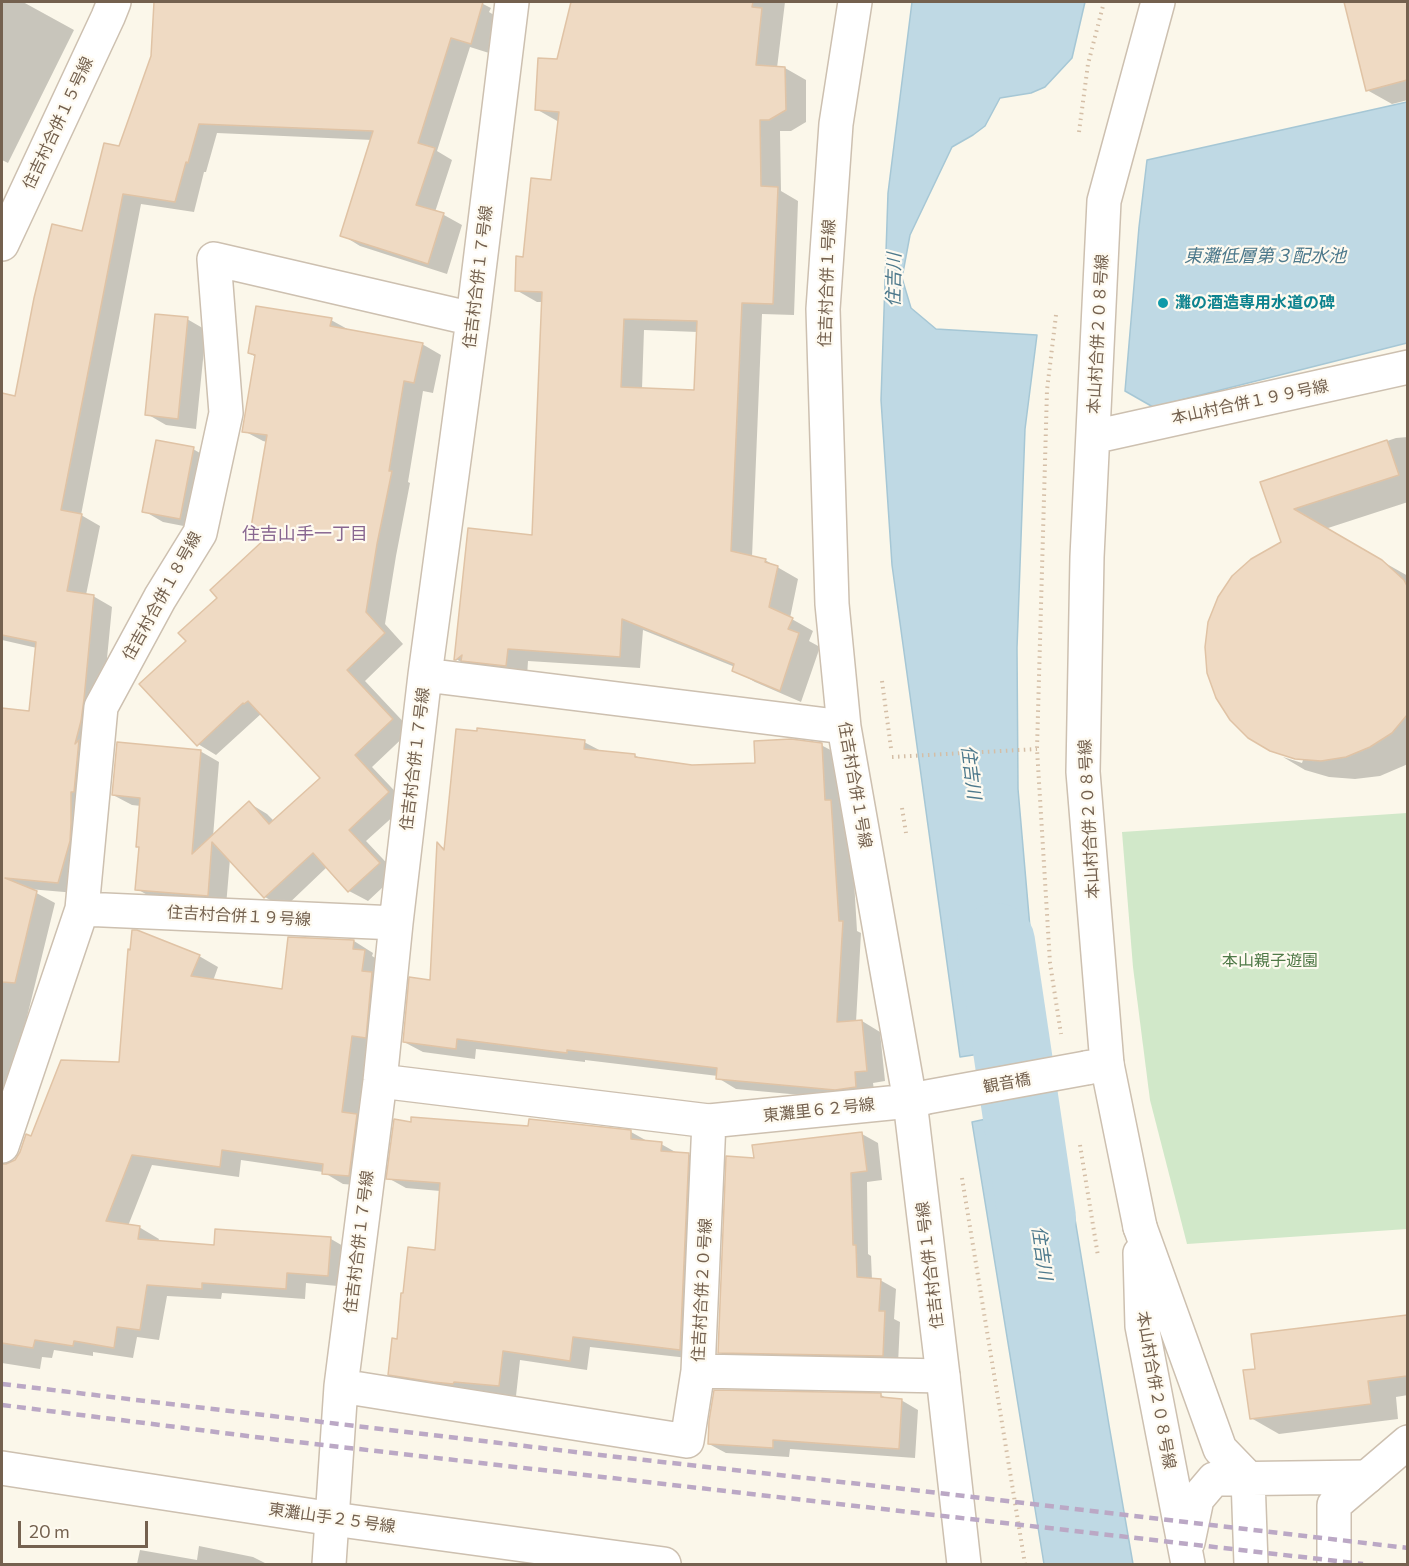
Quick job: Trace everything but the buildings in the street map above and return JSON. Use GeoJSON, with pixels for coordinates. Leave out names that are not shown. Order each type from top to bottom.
{"type":"FeatureCollection","features":[{"type":"Feature","properties":{"kind":"street","name":"住吉村合併１５号線"},"geometry":{"type":"LineString","coordinates":[[2,244],[114,2]]}},
{"type":"Feature","properties":{"kind":"street","name":"住吉村合併１７号線"},"geometry":{"type":"LineString","coordinates":[[329,1564],[341,1386],[380,1081],[425,675],[473,319],[512,2]]}},
{"type":"Feature","properties":{"kind":"street","name":"住吉村合併１号線"},"geometry":{"type":"LineString","coordinates":[[855,2],[836,124],[823,309],[832,604],[844,727],[919,1099],[943,1376],[964,1564]]}},
{"type":"Feature","properties":{"kind":"street","name":"本山村合併２０８号線"},"geometry":{"type":"LineString","coordinates":[[1158,2],[1104,201],[1087,558],[1083,772],[1096,1066],[1140,1227],[1142,1326],[1187,1560]]}},
{"type":"Feature","properties":{"kind":"street","name":"住吉村合併１８号線"},"geometry":{"type":"LineString","coordinates":[[2,1146],[82,909],[101,707],[160,598],[200,533],[226,413],[214,259],[473,319]]}},
{"type":"Feature","properties":{"kind":"street","name":"本山村合併１９９号線"},"geometry":{"type":"LineString","coordinates":[[1093,437],[1407,367]]}},
{"type":"Feature","properties":{"kind":"street"},"geometry":{"type":"LineString","coordinates":[[425,675],[844,727]]}},
{"type":"Feature","properties":{"kind":"street","name":"住吉村合併１９号線"},"geometry":{"type":"LineString","coordinates":[[82,909],[396,923]]}},
{"type":"Feature","properties":{"kind":"street","name":"観音橋"},"geometry":{"type":"LineString","coordinates":[[919,1099],[1096,1066]]}},
{"type":"Feature","properties":{"kind":"street"},"geometry":{"type":"LineString","coordinates":[[380,1081],[709,1121]]}},
{"type":"Feature","properties":{"kind":"street","name":"東灘里６２号線"},"geometry":{"type":"LineString","coordinates":[[709,1121],[919,1099]]}},
{"type":"Feature","properties":{"kind":"street","name":"住吉村合併２０号線"},"geometry":{"type":"LineString","coordinates":[[341,1386],[687,1441],[698,1371],[709,1121]]}},
{"type":"Feature","properties":{"kind":"street"},"geometry":{"type":"LineString","coordinates":[[1140,1227],[1221,1449],[1248,1478],[1251,1564]]}},
{"type":"Feature","properties":{"kind":"street"},"geometry":{"type":"LineString","coordinates":[[698,1371],[943,1376]]}},
{"type":"Feature","properties":{"kind":"street"},"geometry":{"type":"LineString","coordinates":[[1334,1564],[1334,1505],[1407,1442]]}},
{"type":"Feature","properties":{"kind":"street","name":"東灘山手２５号線"},"geometry":{"type":"LineString","coordinates":[[2,1468],[333,1519],[664,1564]]}},
{"type":"Feature","properties":{"kind":"street"},"geometry":{"type":"LineString","coordinates":[[1187,1560],[1197,1499],[1214,1479],[1367,1477]]}},
{"type":"Feature","properties":{"kind":"path"},"geometry":{"type":"LineString","coordinates":[[882,678],[892,757],[1037,748]]}},
{"type":"Feature","properties":{"kind":"path"},"geometry":{"type":"LineString","coordinates":[[900,800],[906,833]]}},
{"type":"Feature","properties":{"kind":"path"},"geometry":{"type":"LineString","coordinates":[[961,1173],[1025,1564]]}},
{"type":"Feature","properties":{"kind":"green space","name":"本山親子遊園"},"geometry":{"type":"Polygon","coordinates":[[[1407,813],[1407,1229],[1187,1244],[1150,1100],[1133,967],[1122,832],[1407,813]]]}},
{"type":"Feature","properties":{"kind":"water"},"geometry":{"type":"Polygon","coordinates":[[[912,2],[1085,2],[1072,58],[1045,87],[1031,93],[1000,98],[985,126],[952,147],[910,235],[902,278],[911,308],[936,329],[1037,335],[1025,429],[1017,648],[1018,789],[1034,974],[1046,1044],[960,1057],[892,565],[881,400],[888,193],[912,2]]]}},
{"type":"Feature","properties":{"kind":"water","name":"東灘低層第３配水池"},"geometry":{"type":"Polygon","coordinates":[[[1407,102],[1407,343],[1153,407],[1125,391],[1147,160],[1407,102]]]}},
{"type":"Feature","properties":{"kind":"water"},"geometry":{"type":"Polygon","coordinates":[[[1056,1104],[1133,1564],[1044,1564],[972,1122],[1056,1104]]]}},
{"type":"Feature","properties":{"kind":"waterway","name":"住吉川"},"geometry":{"type":"LineString","coordinates":[[996,942],[1037,1218]]}},
{"type":"Feature","properties":{"kind":"railway"},"geometry":{"type":"LineString","coordinates":[[2,1384],[1408,1548]]}},
{"type":"Feature","properties":{"kind":"railway"},"geometry":{"type":"LineString","coordinates":[[2,1405],[271,1439],[1363,1564]]}},
{"type":"Feature","properties":{"kind":"place","name":"灘の酒造専用水道の碑"},"geometry":{"type":"Point","coordinates":[1163,303]}},
{"type":"Feature","properties":{"kind":"district","name":"住吉山手一丁目"},"geometry":{"type":"Point","coordinates":[305,534]}}]}
